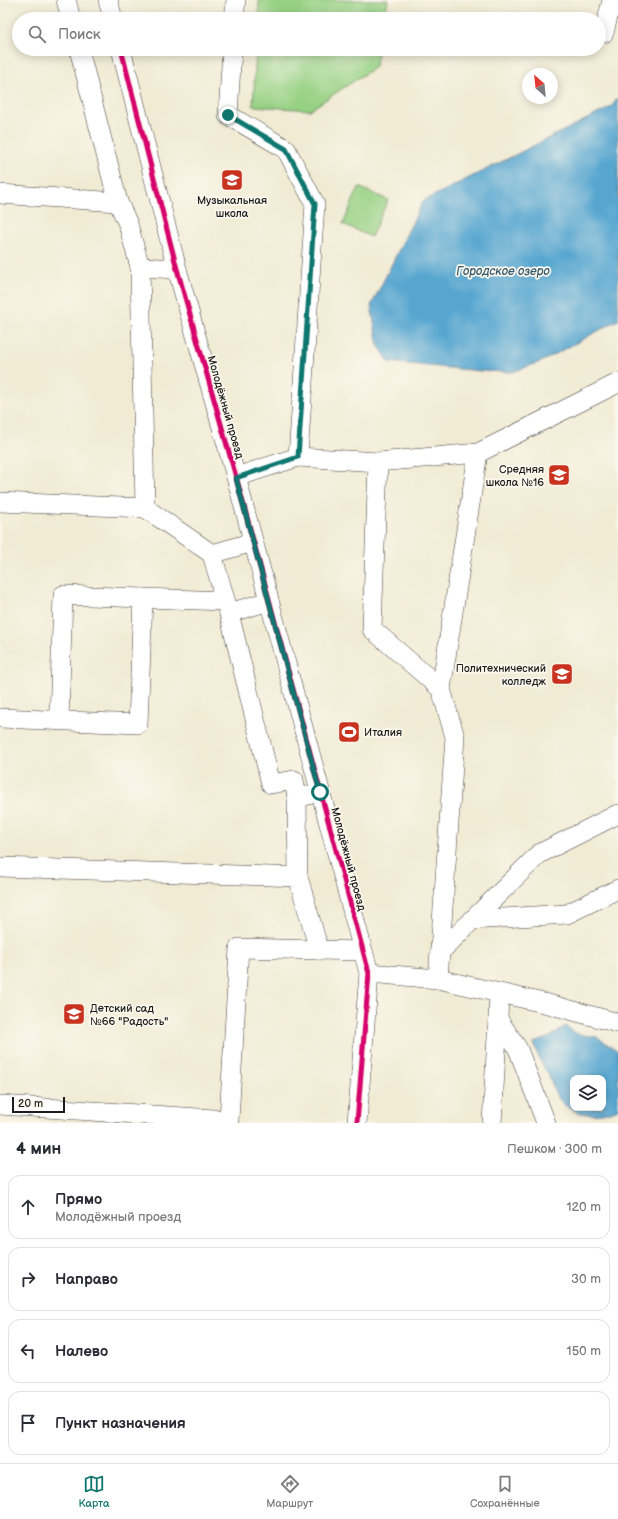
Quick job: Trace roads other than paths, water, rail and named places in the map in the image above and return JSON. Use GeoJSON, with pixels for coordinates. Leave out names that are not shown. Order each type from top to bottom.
{"type":"FeatureCollection","features":[{"type":"Feature","properties":{"kind":"street"},"geometry":{"type":"LineString","coordinates":[[66,0],[69,12]]}},
{"type":"Feature","properties":{"kind":"street"},"geometry":{"type":"LineString","coordinates":[[108,0],[111,12]]}},
{"type":"Feature","properties":{"kind":"street"},"geometry":{"type":"LineString","coordinates":[[235,12],[236,0]]}},
{"type":"Feature","properties":{"kind":"street"},"geometry":{"type":"LineString","coordinates":[[606,25],[612,0]]}},
{"type":"Feature","properties":{"kind":"street"},"geometry":{"type":"LineString","coordinates":[[81,56],[118,202],[128,224],[140,267],[145,508]]}},
{"type":"Feature","properties":{"kind":"street","name":"Молодёжный проезд"},"geometry":{"type":"LineString","coordinates":[[123,56],[177,269],[236,478],[369,973],[357,1123]]}},
{"type":"Feature","properties":{"kind":"street"},"geometry":{"type":"LineString","coordinates":[[232,56],[228,115],[286,149],[315,204],[298,457]]}},
{"type":"Feature","properties":{"kind":"street"},"geometry":{"type":"LineString","coordinates":[[0,194],[118,202]]}},
{"type":"Feature","properties":{"kind":"street"},"geometry":{"type":"LineString","coordinates":[[140,267],[177,269]]}},
{"type":"Feature","properties":{"kind":"street"},"geometry":{"type":"LineString","coordinates":[[236,478],[298,457],[378,462],[478,453],[618,383]]}},
{"type":"Feature","properties":{"kind":"street"},"geometry":{"type":"LineString","coordinates":[[438,979],[455,737],[442,689],[478,453]]}},
{"type":"Feature","properties":{"kind":"street"},"geometry":{"type":"LineString","coordinates":[[378,462],[372,629],[442,689]]}},
{"type":"Feature","properties":{"kind":"street"},"geometry":{"type":"LineString","coordinates":[[0,502],[145,508],[212,554],[227,607],[271,784],[294,780],[297,798],[298,877],[319,950]]}},
{"type":"Feature","properties":{"kind":"street"},"geometry":{"type":"LineString","coordinates":[[212,554],[253,542]]}},
{"type":"Feature","properties":{"kind":"street"},"geometry":{"type":"LineString","coordinates":[[59,721],[63,595],[143,598],[227,607],[269,601]]}},
{"type":"Feature","properties":{"kind":"street"},"geometry":{"type":"LineString","coordinates":[[0,718],[138,724],[143,598]]}},
{"type":"Feature","properties":{"kind":"street"},"geometry":{"type":"LineString","coordinates":[[297,798],[320,792]]}},
{"type":"Feature","properties":{"kind":"street"},"geometry":{"type":"LineString","coordinates":[[440,952],[539,854],[618,814]]}},
{"type":"Feature","properties":{"kind":"street"},"geometry":{"type":"LineString","coordinates":[[0,867],[298,877]]}},
{"type":"Feature","properties":{"kind":"street"},"geometry":{"type":"LineString","coordinates":[[471,920],[567,914],[618,889]]}},
{"type":"Feature","properties":{"kind":"street"},"geometry":{"type":"LineString","coordinates":[[0,1105],[229,1120],[239,948],[363,951]]}},
{"type":"Feature","properties":{"kind":"street"},"geometry":{"type":"LineString","coordinates":[[369,973],[438,979],[618,1023]]}},
{"type":"Feature","properties":{"kind":"street"},"geometry":{"type":"LineString","coordinates":[[492,1123],[499,993]]}},
{"type":"Feature","properties":{"kind":"street"},"geometry":{"type":"LineString","coordinates":[[498,1019],[518,1049],[546,1123]]}},
{"type":"Feature","properties":{"kind":"water","name":"Городское озеро"},"geometry":{"type":"Polygon","coordinates":[[[618,98],[618,320],[543,361],[513,372],[480,371],[389,362],[378,345],[371,306],[423,201],[611,107],[618,98]]]}},
{"type":"Feature","properties":{"kind":"water"},"geometry":{"type":"Polygon","coordinates":[[[565,1026],[577,1034],[597,1037],[618,1051],[618,1109],[593,1115],[574,1111],[606,1111],[606,1075],[570,1075],[570,1109],[562,1103],[554,1091],[549,1076],[538,1056],[534,1043],[550,1037],[565,1026]]]}},
{"type":"Feature","properties":{"kind":"place","name":"Музыкальная школа"},"geometry":{"type":"Point","coordinates":[232,180]}},
{"type":"Feature","properties":{"kind":"place","name":"Средняя школа №16"},"geometry":{"type":"Point","coordinates":[559,475]}},
{"type":"Feature","properties":{"kind":"place","name":"Политехнический колледж"},"geometry":{"type":"Point","coordinates":[562,674]}},
{"type":"Feature","properties":{"kind":"place","name":"Италия"},"geometry":{"type":"Point","coordinates":[349,732]}},
{"type":"Feature","properties":{"kind":"place","name":"Детский сад №66 \"Радость\""},"geometry":{"type":"Point","coordinates":[74,1014]}}]}
